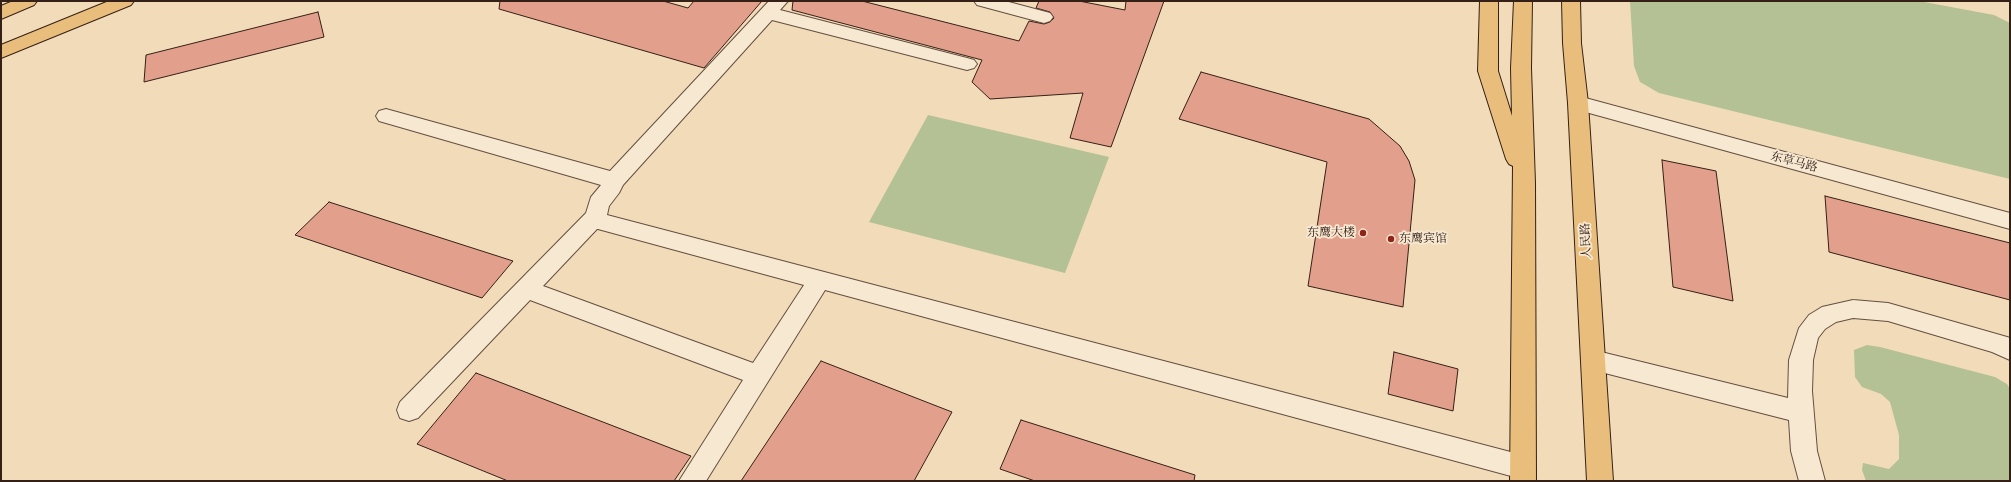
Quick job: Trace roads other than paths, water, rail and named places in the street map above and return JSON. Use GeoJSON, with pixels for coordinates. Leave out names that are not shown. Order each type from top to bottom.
{"type":"FeatureCollection","features":[{"type":"Feature","properties":{"kind":"main road"},"geometry":{"type":"LineString","coordinates":[[1,13],[28,1]]}},
{"type":"Feature","properties":{"kind":"main road"},"geometry":{"type":"LineString","coordinates":[[1,52],[125,1]]}},
{"type":"Feature","properties":{"kind":"main road"},"geometry":{"type":"LineString","coordinates":[[1489,1],[1488,71],[1524,183]]}},
{"type":"Feature","properties":{"kind":"main road"},"geometry":{"type":"LineString","coordinates":[[1522,474],[1524,183],[1521,68],[1523,1]]}},
{"type":"Feature","properties":{"kind":"main road","name":"人民路"},"geometry":{"type":"LineString","coordinates":[[1571,1],[1572,43],[1578,103],[1600,481]]}},
{"type":"Feature","properties":{"kind":"street"},"geometry":{"type":"LineString","coordinates":[[982,1],[1044,17]]}},
{"type":"Feature","properties":{"kind":"street"},"geometry":{"type":"LineString","coordinates":[[409,410],[596,216],[599,203],[612,188],[612,183],[773,7],[966,64]]}},
{"type":"Feature","properties":{"kind":"street","name":"东草马路"},"geometry":{"type":"LineString","coordinates":[[1578,103],[2010,221]]}},
{"type":"Feature","properties":{"kind":"street"},"geometry":{"type":"LineString","coordinates":[[386,116],[606,178],[612,183]]}},
{"type":"Feature","properties":{"kind":"street"},"geometry":{"type":"LineString","coordinates":[[596,216],[598,221],[819,280],[1522,474]]}},
{"type":"Feature","properties":{"kind":"street"},"geometry":{"type":"LineString","coordinates":[[692,481],[819,280]]}},
{"type":"Feature","properties":{"kind":"street"},"geometry":{"type":"LineString","coordinates":[[526,289],[758,375]]}},
{"type":"Feature","properties":{"kind":"street"},"geometry":{"type":"LineString","coordinates":[[1812,481],[1804,451],[1800,392],[1801,368],[1807,335],[1817,322],[1830,314],[1853,309],[1888,312],[1999,344],[2010,350]]}},
{"type":"Feature","properties":{"kind":"street"},"geometry":{"type":"LineString","coordinates":[[1593,360],[1802,412]]}},
{"type":"Feature","properties":{"kind":"place","name":"东鹰大楼"},"geometry":{"type":"Point","coordinates":[1363,233]}},
{"type":"Feature","properties":{"kind":"place","name":"东鹰宾馆"},"geometry":{"type":"Point","coordinates":[1391,239]}}]}
